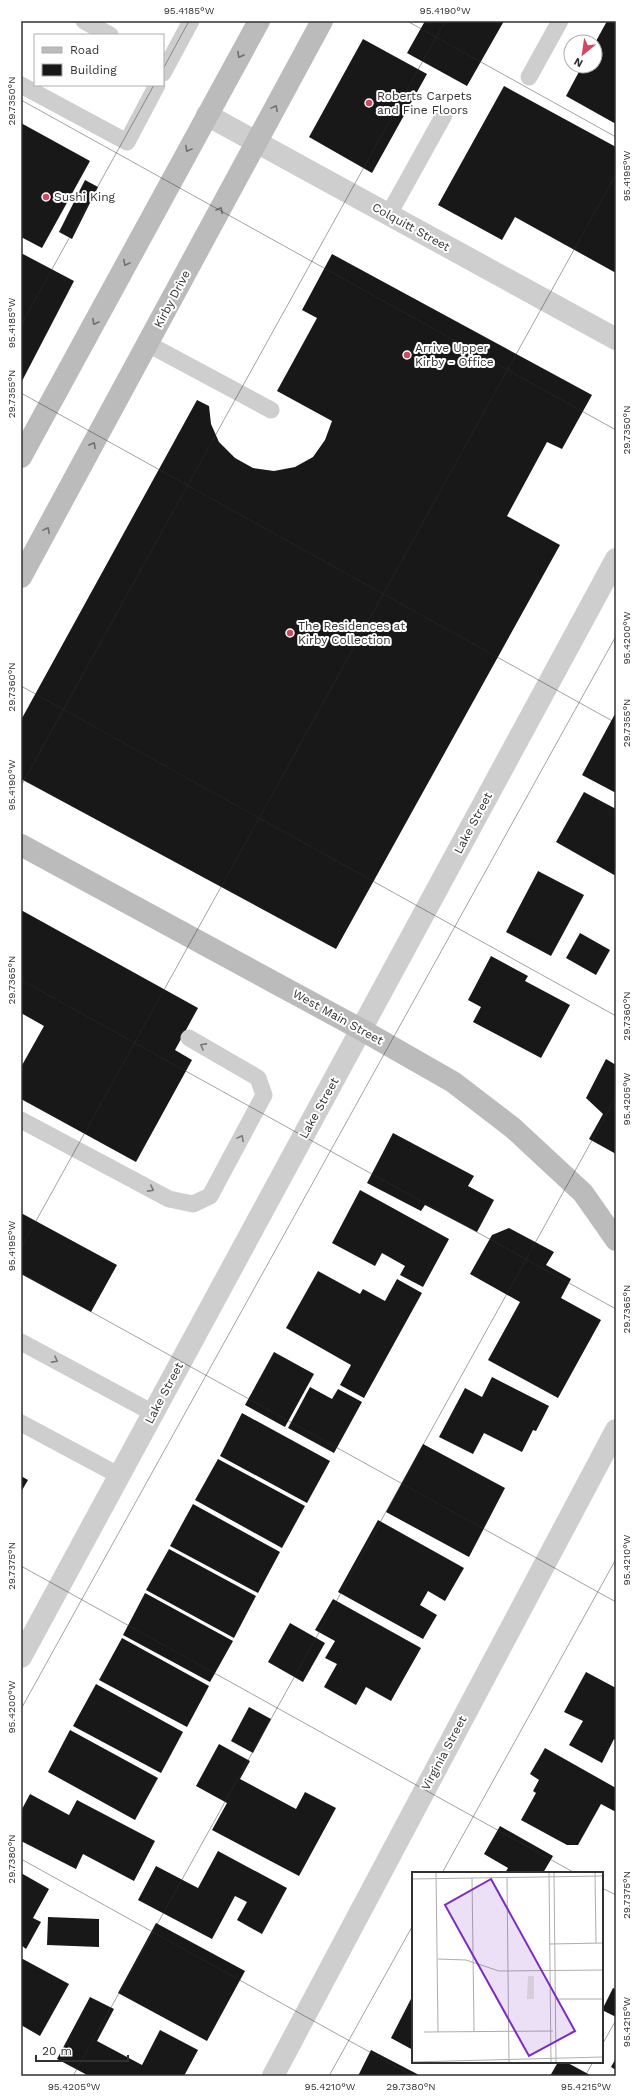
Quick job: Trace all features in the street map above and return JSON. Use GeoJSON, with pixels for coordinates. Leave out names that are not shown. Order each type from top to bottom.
{"type":"FeatureCollection","features":[{"type":"Feature","properties":{"kind":"main road"},"geometry":{"type":"LineString","coordinates":[[22,453],[258,21]]}},
{"type":"Feature","properties":{"kind":"main road","name":"Kirby Drive"},"geometry":{"type":"LineString","coordinates":[[21,577],[322,21]]}},
{"type":"Feature","properties":{"kind":"main road","name":"West Main Street"},"geometry":{"type":"LineString","coordinates":[[21,845],[362,1030],[453,1082],[513,1128],[584,1193],[616,1240]]}},
{"type":"Feature","properties":{"kind":"street","name":"Colquitt Street"},"geometry":{"type":"LineString","coordinates":[[207,115],[616,339]]}},
{"type":"Feature","properties":{"kind":"street","name":"Lake Street"},"geometry":{"type":"LineString","coordinates":[[21,1657],[616,559]]}},
{"type":"Feature","properties":{"kind":"street","name":"Virginia Street"},"geometry":{"type":"LineString","coordinates":[[273,2076],[616,1430]]}},
{"type":"Feature","properties":{"kind":"lane"},"geometry":{"type":"LineString","coordinates":[[84,21],[108,34]]}},
{"type":"Feature","properties":{"kind":"lane"},"geometry":{"type":"LineString","coordinates":[[164,67],[191,21]]}},
{"type":"Feature","properties":{"kind":"lane"},"geometry":{"type":"LineString","coordinates":[[529,77],[560,21]]}},
{"type":"Feature","properties":{"kind":"lane"},"geometry":{"type":"LineString","coordinates":[[21,85],[127,142],[156,86]]}},
{"type":"Feature","properties":{"kind":"lane"},"geometry":{"type":"LineString","coordinates":[[389,214],[444,115]]}},
{"type":"Feature","properties":{"kind":"lane"},"geometry":{"type":"LineString","coordinates":[[148,344],[271,410]]}},
{"type":"Feature","properties":{"kind":"lane"},"geometry":{"type":"LineString","coordinates":[[21,1120],[169,1199],[193,1204],[210,1196],[264,1095],[258,1078],[189,1038]]}},
{"type":"Feature","properties":{"kind":"lane"},"geometry":{"type":"LineString","coordinates":[[21,1342],[153,1413]]}},
{"type":"Feature","properties":{"kind":"lane"},"geometry":{"type":"LineString","coordinates":[[21,1423],[120,1476]]}},
{"type":"Feature","properties":{"kind":"building"},"geometry":{"type":"Polygon","coordinates":[[[425,21],[504,21],[467,86],[407,53],[425,21]]]}},
{"type":"Feature","properties":{"kind":"building"},"geometry":{"type":"Polygon","coordinates":[[[607,21],[616,21],[616,124],[566,96],[578,74],[603,74],[603,34],[600,34],[607,21]]]}},
{"type":"Feature","properties":{"kind":"building"},"geometry":{"type":"Polygon","coordinates":[[[363,39],[427,74],[372,173],[309,137],[363,39]]]}},
{"type":"Feature","properties":{"kind":"building"},"geometry":{"type":"Polygon","coordinates":[[[504,86],[616,147],[616,273],[515,217],[502,240],[438,205],[504,86]]]}},
{"type":"Feature","properties":{"kind":"building"},"geometry":{"type":"Polygon","coordinates":[[[21,123],[90,161],[42,248],[21,237],[21,123]]]}},
{"type":"Feature","properties":{"kind":"building"},"geometry":{"type":"Polygon","coordinates":[[[85,180],[98,187],[72,239],[59,232],[85,180]]]}},
{"type":"Feature","properties":{"kind":"building"},"geometry":{"type":"Polygon","coordinates":[[[21,253],[74,281],[21,383],[21,253]]]}},
{"type":"Feature","properties":{"kind":"building","name":"The Residences at Kirby Collection"},"geometry":{"type":"Polygon","coordinates":[[[332,254],[592,395],[562,449],[547,442],[507,516],[560,545],[336,949],[21,779],[21,720],[197,400],[209,406],[211,424],[219,442],[235,458],[253,468],[274,471],[295,467],[313,457],[325,440],[332,421],[277,391],[317,318],[302,310],[332,254]]]}},
{"type":"Feature","properties":{"kind":"building"},"geometry":{"type":"Polygon","coordinates":[[[616,712],[616,793],[582,775],[616,712]]]}},
{"type":"Feature","properties":{"kind":"building"},"geometry":{"type":"Polygon","coordinates":[[[584,792],[616,809],[616,876],[556,842],[584,792]]]}},
{"type":"Feature","properties":{"kind":"building"},"geometry":{"type":"Polygon","coordinates":[[[538,871],[584,895],[551,956],[506,932],[538,871]]]}},
{"type":"Feature","properties":{"kind":"building"},"geometry":{"type":"Polygon","coordinates":[[[21,910],[198,1008],[175,1050],[192,1060],[136,1162],[21,1099],[21,1067],[44,1026],[21,1013],[21,910]]]}},
{"type":"Feature","properties":{"kind":"building"},"geometry":{"type":"Polygon","coordinates":[[[580,933],[610,950],[596,975],[566,958],[580,933]]]}},
{"type":"Feature","properties":{"kind":"building"},"geometry":{"type":"Polygon","coordinates":[[[491,956],[528,976],[525,981],[570,1005],[541,1058],[473,1022],[481,1007],[468,1000],[491,956]]]}},
{"type":"Feature","properties":{"kind":"building"},"geometry":{"type":"Polygon","coordinates":[[[606,1059],[616,1065],[616,1154],[589,1139],[603,1114],[586,1098],[606,1059]]]}},
{"type":"Feature","properties":{"kind":"building"},"geometry":{"type":"Polygon","coordinates":[[[393,1133],[474,1176],[468,1186],[494,1200],[477,1232],[425,1205],[421,1211],[367,1183],[393,1133]]]}},
{"type":"Feature","properties":{"kind":"building"},"geometry":{"type":"Polygon","coordinates":[[[360,1190],[449,1239],[423,1287],[400,1275],[405,1266],[382,1253],[375,1266],[332,1243],[360,1190]]]}},
{"type":"Feature","properties":{"kind":"building"},"geometry":{"type":"Polygon","coordinates":[[[21,1213],[117,1265],[91,1312],[21,1274],[21,1213]]]}},
{"type":"Feature","properties":{"kind":"building"},"geometry":{"type":"Polygon","coordinates":[[[509,1228],[554,1252],[546,1265],[571,1279],[561,1298],[601,1320],[558,1398],[488,1360],[520,1302],[470,1274],[492,1235],[509,1228]]]}},
{"type":"Feature","properties":{"kind":"building"},"geometry":{"type":"Polygon","coordinates":[[[318,1271],[360,1294],[363,1289],[385,1301],[397,1279],[422,1293],[364,1398],[340,1385],[351,1365],[286,1328],[318,1271]]]}},
{"type":"Feature","properties":{"kind":"building"},"geometry":{"type":"Polygon","coordinates":[[[274,1352],[314,1374],[285,1427],[245,1405],[274,1352]]]}},
{"type":"Feature","properties":{"kind":"building"},"geometry":{"type":"Polygon","coordinates":[[[492,1377],[549,1406],[536,1431],[533,1430],[522,1452],[484,1433],[473,1454],[439,1437],[465,1388],[482,1397],[492,1377]]]}},
{"type":"Feature","properties":{"kind":"building"},"geometry":{"type":"Polygon","coordinates":[[[310,1387],[332,1399],[338,1389],[362,1402],[334,1453],[288,1428],[310,1387]]]}},
{"type":"Feature","properties":{"kind":"building"},"geometry":{"type":"Polygon","coordinates":[[[242,1413],[330,1461],[307,1503],[220,1456],[242,1413]]]}},
{"type":"Feature","properties":{"kind":"building"},"geometry":{"type":"Polygon","coordinates":[[[423,1444],[505,1488],[469,1557],[386,1512],[423,1444]]]}},
{"type":"Feature","properties":{"kind":"building"},"geometry":{"type":"Polygon","coordinates":[[[218,1459],[305,1506],[282,1548],[195,1500],[218,1459]]]}},
{"type":"Feature","properties":{"kind":"building"},"geometry":{"type":"Polygon","coordinates":[[[21,1476],[28,1480],[21,1492],[21,1476]]]}},
{"type":"Feature","properties":{"kind":"building"},"geometry":{"type":"Polygon","coordinates":[[[193,1504],[280,1552],[258,1593],[170,1546],[193,1504]]]}},
{"type":"Feature","properties":{"kind":"building"},"geometry":{"type":"Polygon","coordinates":[[[378,1520],[464,1568],[445,1601],[428,1591],[420,1605],[437,1615],[423,1639],[338,1592],[378,1520]]]}},
{"type":"Feature","properties":{"kind":"building"},"geometry":{"type":"Polygon","coordinates":[[[169,1549],[256,1596],[234,1638],[146,1590],[169,1549]]]}},
{"type":"Feature","properties":{"kind":"building"},"geometry":{"type":"Polygon","coordinates":[[[145,1593],[233,1641],[210,1682],[123,1635],[145,1593]]]}},
{"type":"Feature","properties":{"kind":"building"},"geometry":{"type":"Polygon","coordinates":[[[333,1599],[421,1648],[391,1701],[366,1687],[356,1705],[324,1687],[337,1664],[325,1658],[335,1641],[315,1630],[333,1599]]]}},
{"type":"Feature","properties":{"kind":"building"},"geometry":{"type":"Polygon","coordinates":[[[290,1623],[325,1643],[303,1682],[268,1662],[290,1623]]]}},
{"type":"Feature","properties":{"kind":"building"},"geometry":{"type":"Polygon","coordinates":[[[122,1638],[209,1686],[187,1727],[99,1680],[122,1638]]]}},
{"type":"Feature","properties":{"kind":"building"},"geometry":{"type":"Polygon","coordinates":[[[586,1672],[616,1688],[616,1740],[614,1739],[602,1763],[569,1745],[583,1721],[564,1712],[586,1672]]]}},
{"type":"Feature","properties":{"kind":"building"},"geometry":{"type":"Polygon","coordinates":[[[96,1684],[183,1732],[161,1773],[73,1726],[96,1684]]]}},
{"type":"Feature","properties":{"kind":"building"},"geometry":{"type":"Polygon","coordinates":[[[249,1707],[271,1719],[253,1753],[231,1741],[249,1707]]]}},
{"type":"Feature","properties":{"kind":"building"},"geometry":{"type":"Polygon","coordinates":[[[70,1730],[158,1778],[135,1820],[48,1772],[70,1730]]]}},
{"type":"Feature","properties":{"kind":"building"},"geometry":{"type":"Polygon","coordinates":[[[219,1744],[250,1761],[240,1779],[296,1809],[305,1792],[336,1808],[299,1876],[212,1830],[227,1803],[196,1786],[219,1744]]]}},
{"type":"Feature","properties":{"kind":"building"},"geometry":{"type":"Polygon","coordinates":[[[545,1748],[616,1788],[616,1812],[601,1804],[578,1845],[567,1845],[521,1820],[536,1793],[533,1791],[539,1780],[530,1774],[545,1748]]]}},
{"type":"Feature","properties":{"kind":"building"},"geometry":{"type":"Polygon","coordinates":[[[30,1794],[69,1815],[77,1800],[155,1841],[134,1881],[83,1854],[76,1869],[21,1841],[21,1811],[30,1794]]]}},
{"type":"Feature","properties":{"kind":"building"},"geometry":{"type":"Polygon","coordinates":[[[500,1826],[553,1856],[544,1872],[506,1872],[508,1868],[484,1854],[500,1826]]]}},
{"type":"Feature","properties":{"kind":"building"},"geometry":{"type":"Polygon","coordinates":[[[218,1851],[287,1888],[262,1934],[237,1920],[247,1902],[235,1896],[212,1939],[138,1900],[156,1866],[198,1888],[218,1851]]]}},
{"type":"Feature","properties":{"kind":"building"},"geometry":{"type":"Polygon","coordinates":[[[21,1873],[49,1889],[33,1918],[41,1922],[26,1949],[21,1945],[21,1873]]]}},
{"type":"Feature","properties":{"kind":"building"},"geometry":{"type":"Polygon","coordinates":[[[48,1917],[99,1919],[99,1947],[47,1945],[48,1917]]]}},
{"type":"Feature","properties":{"kind":"building"},"geometry":{"type":"Polygon","coordinates":[[[156,1923],[245,1971],[207,2041],[118,1993],[156,1923]]]}},
{"type":"Feature","properties":{"kind":"building"},"geometry":{"type":"Polygon","coordinates":[[[21,1958],[69,1984],[40,2036],[21,2025],[21,1958]]]}},
{"type":"Feature","properties":{"kind":"building"},"geometry":{"type":"Polygon","coordinates":[[[613,1988],[616,1989],[616,2017],[603,2010],[613,1988]]]}},
{"type":"Feature","properties":{"kind":"building"},"geometry":{"type":"Polygon","coordinates":[[[90,1997],[114,2009],[97,2041],[142,2065],[160,2030],[198,2050],[184,2076],[89,2076],[57,2059],[90,1997]]]}},
{"type":"Feature","properties":{"kind":"building"},"geometry":{"type":"Polygon","coordinates":[[[412,1997],[412,2049],[391,2038],[412,1997]]]}},
{"type":"Feature","properties":{"kind":"building"},"geometry":{"type":"Polygon","coordinates":[[[371,2050],[421,2076],[358,2076],[371,2050]]]}},
{"type":"Feature","properties":{"kind":"building"},"geometry":{"type":"Polygon","coordinates":[[[616,2058],[616,2070],[611,2067],[616,2058]]]}},
{"type":"Feature","properties":{"kind":"building"},"geometry":{"type":"Polygon","coordinates":[[[557,2063],[568,2063],[592,2076],[550,2076],[557,2063]]]}},
{"type":"Feature","properties":{"kind":"place","name":"Roberts Carpets and Fine Floors"},"geometry":{"type":"Point","coordinates":[369,103]}},
{"type":"Feature","properties":{"kind":"place","name":"Sushi King"},"geometry":{"type":"Point","coordinates":[46,197]}},
{"type":"Feature","properties":{"kind":"place","name":"Arrive Upper Kirby - Office"},"geometry":{"type":"Point","coordinates":[407,355]}},
{"type":"Feature","properties":{"kind":"place","name":"The Residences at Kirby Collection"},"geometry":{"type":"Point","coordinates":[290,633]}}]}
